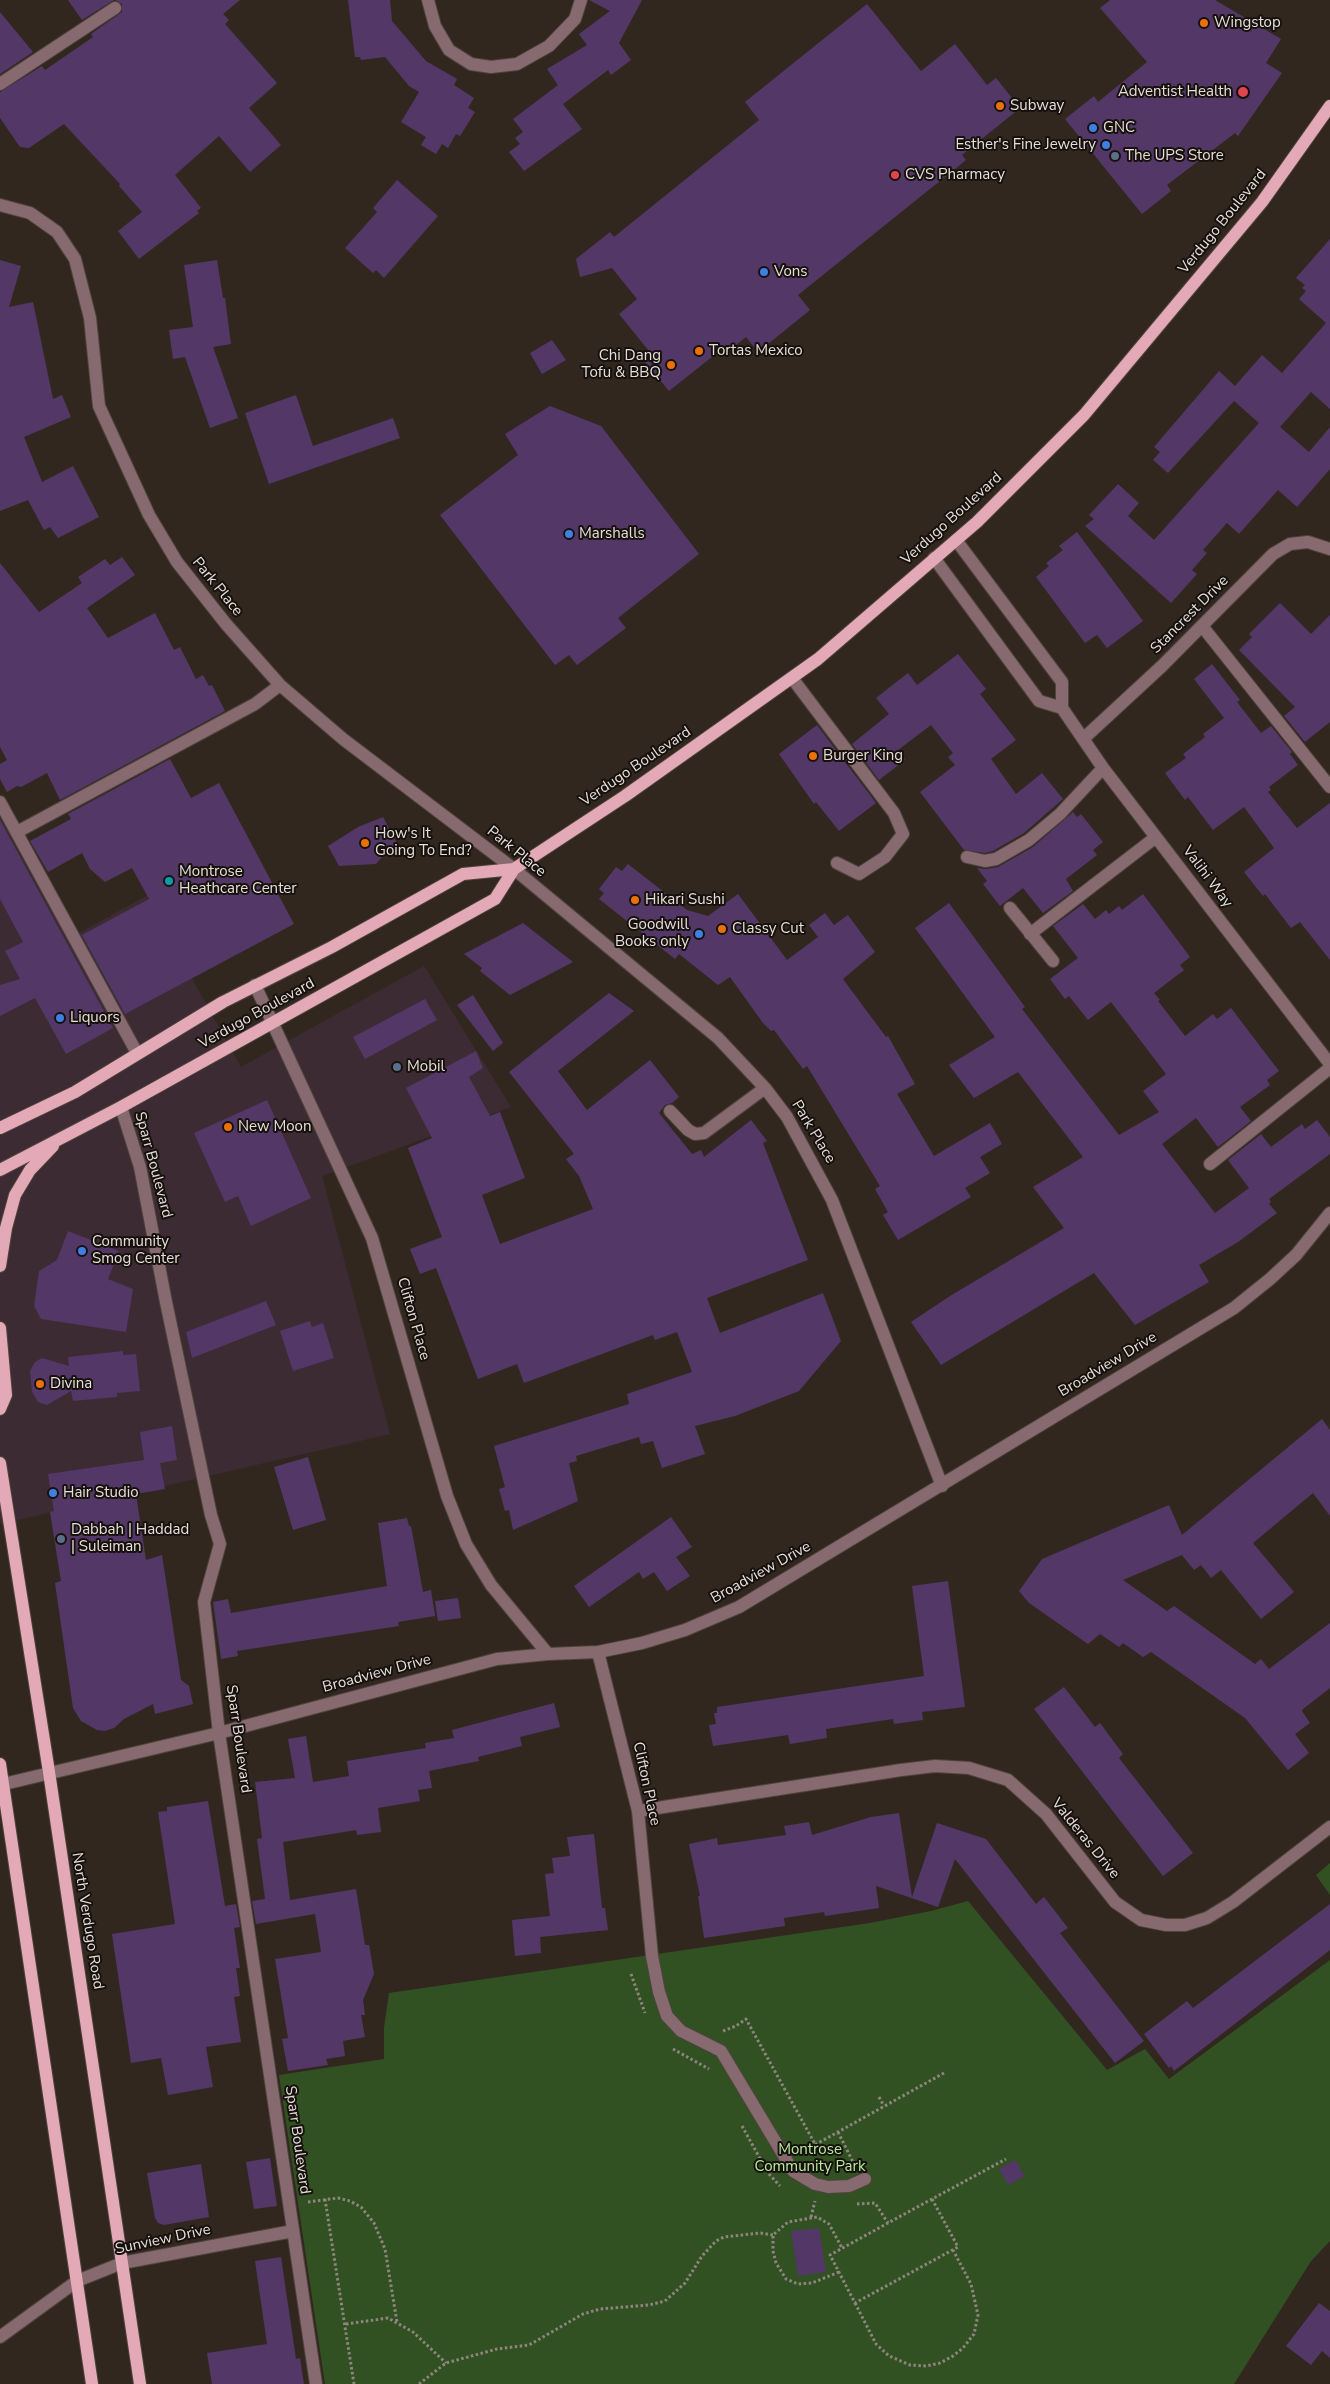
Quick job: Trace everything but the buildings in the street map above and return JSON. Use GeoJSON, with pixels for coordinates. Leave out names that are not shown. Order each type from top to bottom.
{"type":"FeatureCollection","features":[{"type":"Feature","properties":{"kind":"main road","name":"Verdugo Boulevard"},"geometry":{"type":"LineString","coordinates":[[0,1170],[121,1107],[273,1024],[495,899],[514,869],[633,791],[818,659],[977,522],[1084,415],[1262,202],[1330,106]]}},
{"type":"Feature","properties":{"kind":"main road","name":"Verdugo Boulevard"},"geometry":{"type":"LineString","coordinates":[[0,1128],[75,1092],[137,1053],[255,985],[332,947],[463,874],[514,869]]}},
{"type":"Feature","properties":{"kind":"main road"},"geometry":{"type":"LineString","coordinates":[[0,1266],[6,1228],[15,1196],[30,1170],[60,1138]]}},
{"type":"Feature","properties":{"kind":"main road"},"geometry":{"type":"LineString","coordinates":[[0,1328],[6,1395],[0,1409]]}},
{"type":"Feature","properties":{"kind":"main road","name":"North Verdugo Road"},"geometry":{"type":"LineString","coordinates":[[0,1462],[50,1772],[140,2384]]}},
{"type":"Feature","properties":{"kind":"main road"},"geometry":{"type":"LineString","coordinates":[[0,1764],[1,1785],[92,2384]]}},
{"type":"Feature","properties":{"kind":"street"},"geometry":{"type":"LineString","coordinates":[[428,0],[434,26],[449,50],[472,64],[491,67],[517,64],[549,46],[575,19],[581,0]]}},
{"type":"Feature","properties":{"kind":"street"},"geometry":{"type":"LineString","coordinates":[[0,84],[115,8]]}},
{"type":"Feature","properties":{"kind":"street","name":"Park Place"},"geometry":{"type":"LineString","coordinates":[[3,207],[30,214],[57,232],[75,259],[90,318],[99,406],[150,515],[184,573],[226,624],[280,685],[343,739],[514,869],[718,1038],[765,1088],[788,1117],[832,1200],[942,1486]]}},
{"type":"Feature","properties":{"kind":"street"},"geometry":{"type":"LineString","coordinates":[[934,558],[1039,700],[1062,708],[1062,682],[956,540]]}},
{"type":"Feature","properties":{"kind":"street","name":"Stancrest Drive"},"geometry":{"type":"LineString","coordinates":[[1083,739],[1162,666],[1273,554],[1290,544],[1308,542],[1330,549]]}},
{"type":"Feature","properties":{"kind":"street"},"geometry":{"type":"LineString","coordinates":[[1202,626],[1330,787]]}},
{"type":"Feature","properties":{"kind":"street"},"geometry":{"type":"LineString","coordinates":[[792,678],[894,813],[903,834],[885,857],[859,874],[838,863]]}},
{"type":"Feature","properties":{"kind":"street"},"geometry":{"type":"LineString","coordinates":[[17,832],[255,704],[280,685]]}},
{"type":"Feature","properties":{"kind":"street","name":"Valihi Way"},"geometry":{"type":"LineString","coordinates":[[1062,708],[1103,768],[1330,1064]]}},
{"type":"Feature","properties":{"kind":"street"},"geometry":{"type":"LineString","coordinates":[[966,857],[986,861],[996,859],[1028,840],[1060,814],[1103,768]]}},
{"type":"Feature","properties":{"kind":"street"},"geometry":{"type":"LineString","coordinates":[[0,802],[137,1053]]}},
{"type":"Feature","properties":{"kind":"street"},"geometry":{"type":"LineString","coordinates":[[1030,934],[1156,837]]}},
{"type":"Feature","properties":{"kind":"street"},"geometry":{"type":"LineString","coordinates":[[1010,908],[1053,961]]}},
{"type":"Feature","properties":{"kind":"street","name":"Clifton Place"},"geometry":{"type":"LineString","coordinates":[[255,985],[372,1238],[447,1496],[466,1544],[491,1585],[548,1654]]}},
{"type":"Feature","properties":{"kind":"street"},"geometry":{"type":"LineString","coordinates":[[1210,1164],[1330,1068]]}},
{"type":"Feature","properties":{"kind":"street"},"geometry":{"type":"LineString","coordinates":[[670,1111],[688,1130],[695,1134],[704,1132],[765,1088]]}},
{"type":"Feature","properties":{"kind":"street","name":"Sparr Boulevard"},"geometry":{"type":"LineString","coordinates":[[121,1107],[140,1167],[166,1302],[212,1518],[220,1544],[204,1602],[219,1734],[316,2384]]}},
{"type":"Feature","properties":{"kind":"street","name":"Broadview Drive"},"geometry":{"type":"LineString","coordinates":[[1,1785],[219,1734],[497,1660],[548,1654],[598,1652],[642,1643],[685,1630],[739,1607],[1234,1308],[1296,1255],[1330,1213]]}},
{"type":"Feature","properties":{"kind":"street","name":"Clifton Place"},"geometry":{"type":"LineString","coordinates":[[598,1652],[638,1811],[652,1956],[659,1992],[667,2016],[681,2031],[720,2051],[786,2161],[800,2177],[828,2187],[849,2186],[864,2180]]}},
{"type":"Feature","properties":{"kind":"street","name":"Valderas Drive"},"geometry":{"type":"LineString","coordinates":[[638,1811],[901,1770],[936,1766],[969,1768],[1008,1780],[1046,1814],[1116,1902],[1140,1920],[1166,1925],[1186,1925],[1207,1918],[1233,1902],[1330,1827]]}},
{"type":"Feature","properties":{"kind":"street","name":"Sunview Drive"},"geometry":{"type":"LineString","coordinates":[[0,2337],[77,2281],[122,2263],[293,2231]]}},
{"type":"Feature","properties":{"kind":"path"},"geometry":{"type":"LineString","coordinates":[[631,1974],[648,2020]]}},
{"type":"Feature","properties":{"kind":"path"},"geometry":{"type":"LineString","coordinates":[[720,2031],[736,2026],[746,2019],[815,2144]]}},
{"type":"Feature","properties":{"kind":"path"},"geometry":{"type":"LineString","coordinates":[[668,2045],[678,2054],[695,2060],[712,2073]]}},
{"type":"Feature","properties":{"kind":"path"},"geometry":{"type":"LineString","coordinates":[[786,2161],[944,2072]]}},
{"type":"Feature","properties":{"kind":"path"},"geometry":{"type":"LineString","coordinates":[[879,2097],[884,2106]]}},
{"type":"Feature","properties":{"kind":"path"},"geometry":{"type":"LineString","coordinates":[[741,2123],[754,2148]]}},
{"type":"Feature","properties":{"kind":"path"},"geometry":{"type":"LineString","coordinates":[[838,2132],[864,2180]]}},
{"type":"Feature","properties":{"kind":"path"},"geometry":{"type":"LineString","coordinates":[[953,2250],[971,2284],[978,2316],[974,2334],[963,2348],[940,2363],[926,2366],[910,2365],[889,2356],[876,2344],[830,2255],[1006,2159]]}},
{"type":"Feature","properties":{"kind":"path"},"geometry":{"type":"LineString","coordinates":[[290,2204],[338,2198],[350,2201],[361,2207],[374,2223],[385,2249],[397,2322]]}},
{"type":"Feature","properties":{"kind":"path"},"geometry":{"type":"LineString","coordinates":[[325,2199],[354,2384]]}},
{"type":"Feature","properties":{"kind":"path"},"geometry":{"type":"LineString","coordinates":[[855,2303],[958,2247],[932,2199]]}},
{"type":"Feature","properties":{"kind":"path"},"geometry":{"type":"LineString","coordinates":[[419,2384],[446,2363],[497,2349],[536,2342],[583,2314],[600,2309],[649,2305],[665,2301],[685,2283],[702,2256],[716,2241],[724,2237],[754,2233],[773,2235],[788,2222],[805,2217],[817,2217],[829,2224],[842,2248]]}},
{"type":"Feature","properties":{"kind":"path"},"geometry":{"type":"LineString","coordinates":[[773,2235],[773,2251],[776,2263],[786,2280],[798,2284],[812,2283],[839,2272]]}},
{"type":"Feature","properties":{"kind":"path"},"geometry":{"type":"LineString","coordinates":[[346,2324],[388,2318],[413,2332],[446,2363]]}},
{"type":"Feature","properties":{"kind":"shaded area"},"geometry":{"type":"Polygon","coordinates":[[[0,816],[69,939],[146,896],[241,1067],[424,966],[511,1107],[322,1176],[390,1434],[0,1524],[0,816]]]}},
{"type":"Feature","properties":{"kind":"green space"},"geometry":{"type":"Polygon","coordinates":[[[1330,1863],[1330,1895],[1316,1875],[1330,1863]]]}},
{"type":"Feature","properties":{"kind":"green space","name":"Montrose Community Park"},"geometry":{"type":"Polygon","coordinates":[[[968,1901],[1107,2070],[1145,2049],[1169,2079],[1330,1960],[1330,2241],[1311,2261],[1234,2384],[325,2384],[279,2075],[384,2059],[384,2028],[389,1993],[870,1923],[931,1911],[968,1901]]]}},
{"type":"Feature","properties":{"kind":"place","name":"Wingstop"},"geometry":{"type":"Point","coordinates":[1204,23]}},
{"type":"Feature","properties":{"kind":"place","name":"Adventist Health"},"geometry":{"type":"Point","coordinates":[1243,92]}},
{"type":"Feature","properties":{"kind":"place","name":"Subway"},"geometry":{"type":"Point","coordinates":[1000,106]}},
{"type":"Feature","properties":{"kind":"place","name":"GNC"},"geometry":{"type":"Point","coordinates":[1093,128]}},
{"type":"Feature","properties":{"kind":"place","name":"Esther's Fine Jewelry"},"geometry":{"type":"Point","coordinates":[1106,145]}},
{"type":"Feature","properties":{"kind":"place","name":"The UPS Store"},"geometry":{"type":"Point","coordinates":[1115,156]}},
{"type":"Feature","properties":{"kind":"place","name":"CVS Pharmacy"},"geometry":{"type":"Point","coordinates":[895,175]}},
{"type":"Feature","properties":{"kind":"place","name":"Vons"},"geometry":{"type":"Point","coordinates":[764,272]}},
{"type":"Feature","properties":{"kind":"place","name":"Tortas Mexico"},"geometry":{"type":"Point","coordinates":[699,351]}},
{"type":"Feature","properties":{"kind":"place","name":"Chi Dang Tofu & BBQ"},"geometry":{"type":"Point","coordinates":[671,365]}},
{"type":"Feature","properties":{"kind":"place","name":"Marshalls"},"geometry":{"type":"Point","coordinates":[569,534]}},
{"type":"Feature","properties":{"kind":"place","name":"Burger King"},"geometry":{"type":"Point","coordinates":[813,756]}},
{"type":"Feature","properties":{"kind":"place","name":"How's It Going To End?"},"geometry":{"type":"Point","coordinates":[365,843]}},
{"type":"Feature","properties":{"kind":"place","name":"Montrose Heathcare Center"},"geometry":{"type":"Point","coordinates":[169,881]}},
{"type":"Feature","properties":{"kind":"place","name":"Hikari Sushi"},"geometry":{"type":"Point","coordinates":[635,900]}},
{"type":"Feature","properties":{"kind":"place","name":"Classy Cut"},"geometry":{"type":"Point","coordinates":[722,929]}},
{"type":"Feature","properties":{"kind":"place","name":"Goodwill Books only"},"geometry":{"type":"Point","coordinates":[699,934]}},
{"type":"Feature","properties":{"kind":"place","name":"Liquors"},"geometry":{"type":"Point","coordinates":[60,1018]}},
{"type":"Feature","properties":{"kind":"place","name":"Mobil"},"geometry":{"type":"Point","coordinates":[397,1067]}},
{"type":"Feature","properties":{"kind":"place","name":"New Moon"},"geometry":{"type":"Point","coordinates":[228,1127]}},
{"type":"Feature","properties":{"kind":"place","name":"Community Smog Center"},"geometry":{"type":"Point","coordinates":[82,1251]}},
{"type":"Feature","properties":{"kind":"place","name":"Divina"},"geometry":{"type":"Point","coordinates":[40,1384]}},
{"type":"Feature","properties":{"kind":"place","name":"Hair Studio"},"geometry":{"type":"Point","coordinates":[53,1493]}},
{"type":"Feature","properties":{"kind":"place","name":"Dabbah | Haddad | Suleiman"},"geometry":{"type":"Point","coordinates":[61,1539]}}]}
